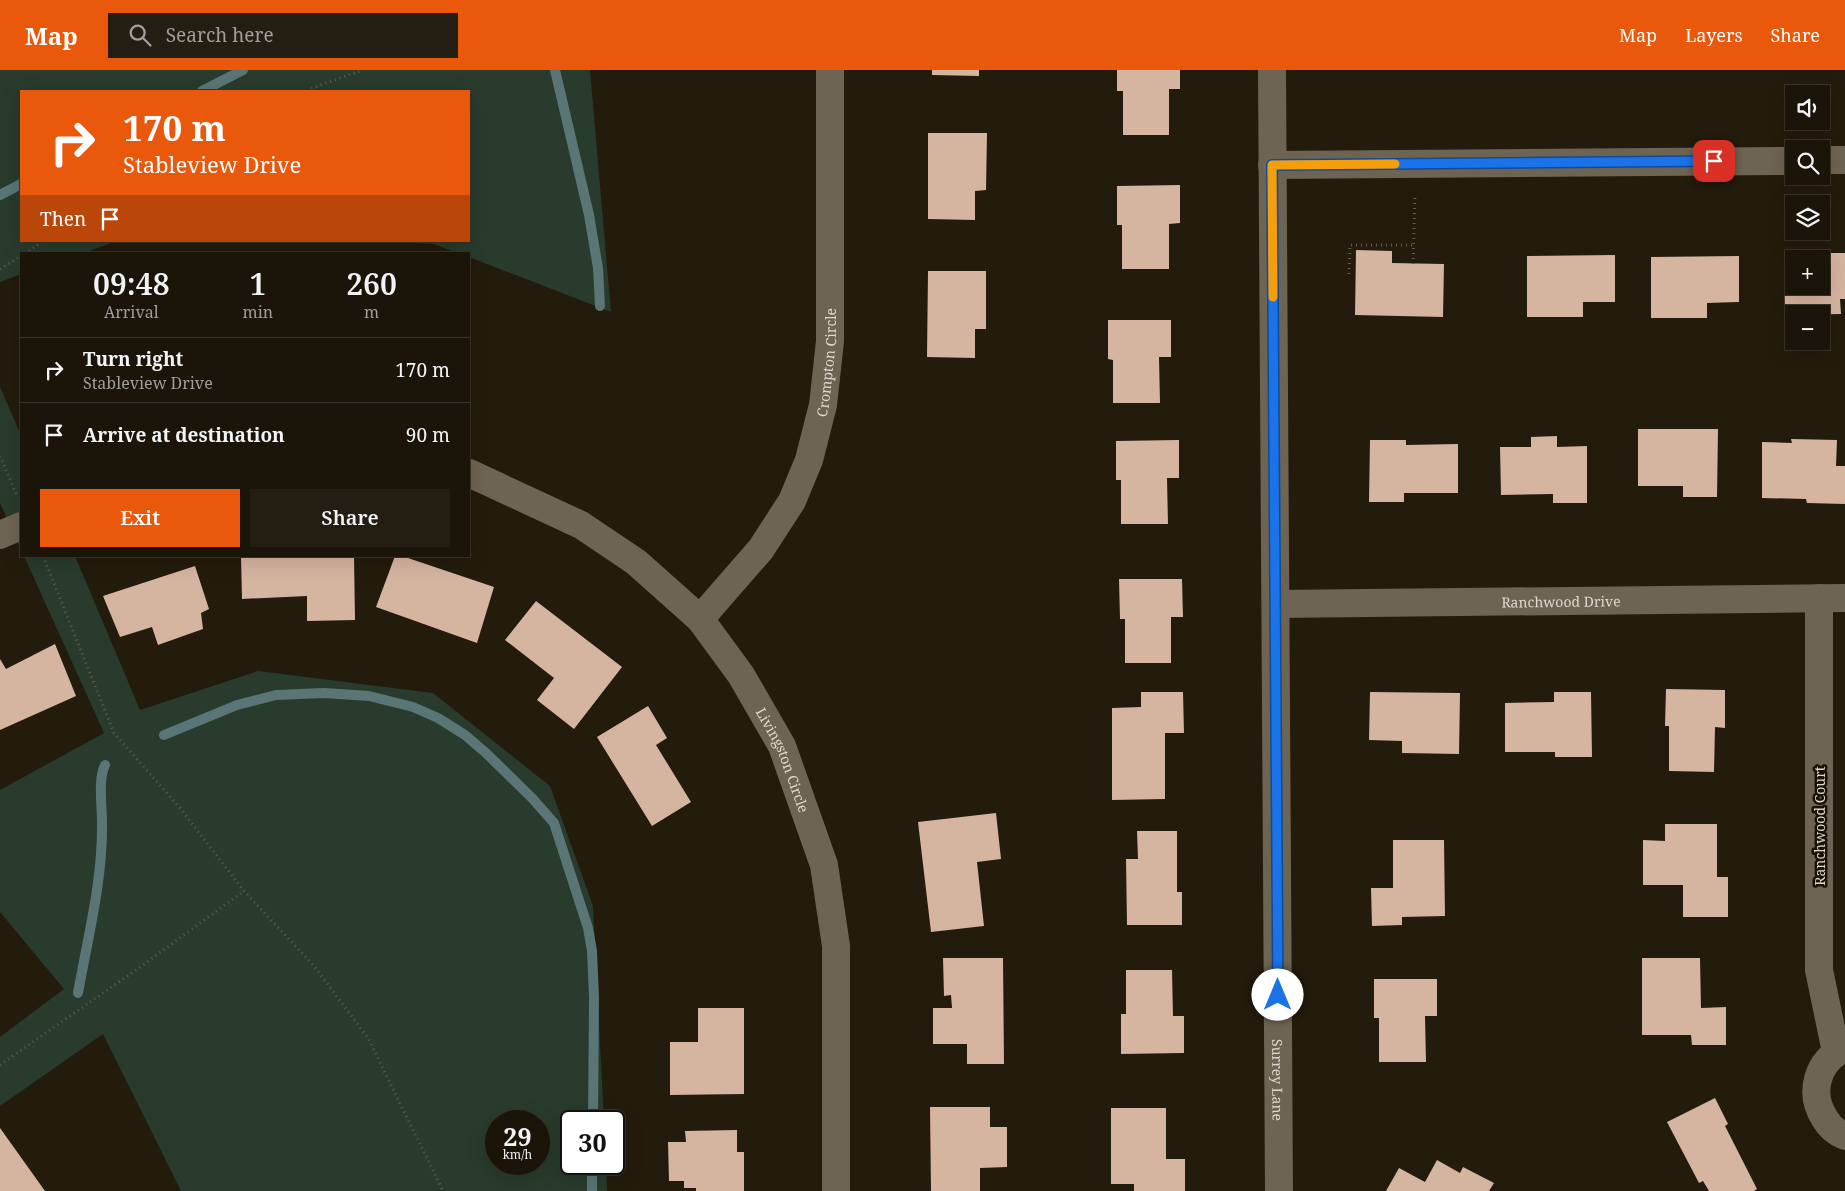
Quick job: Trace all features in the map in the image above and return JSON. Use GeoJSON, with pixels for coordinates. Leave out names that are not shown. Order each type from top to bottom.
{"type":"FeatureCollection","features":[{"type":"Feature","properties":{"kind":"street","name":"Crompton Circle"},"geometry":{"type":"LineString","coordinates":[[700,619],[761,549],[792,501],[809,460],[824,405],[830,341],[830,70]]}},
{"type":"Feature","properties":{"kind":"street","name":"Surrey Lane"},"geometry":{"type":"LineString","coordinates":[[1272,70],[1279,1191]]}},
{"type":"Feature","properties":{"kind":"street"},"geometry":{"type":"LineString","coordinates":[[1830,160],[1845,160]]}},
{"type":"Feature","properties":{"kind":"street"},"geometry":{"type":"LineString","coordinates":[[1272,165],[1785,161]]}},
{"type":"Feature","properties":{"kind":"street","name":"Livingston Circle"},"geometry":{"type":"LineString","coordinates":[[470,473],[581,525],[636,562],[700,619],[741,675],[782,746],[824,865],[836,946],[836,1191]]}},
{"type":"Feature","properties":{"kind":"street"},"geometry":{"type":"LineString","coordinates":[[0,535],[20,513]]}},
{"type":"Feature","properties":{"kind":"street","name":"Ranchwood Drive"},"geometry":{"type":"LineString","coordinates":[[1276,604],[1832,598]]}},
{"type":"Feature","properties":{"kind":"street","name":"Ranchwood Court"},"geometry":{"type":"LineString","coordinates":[[1832,598],[1819,970],[1840,1050],[1824,1063],[1817,1078],[1816,1094],[1820,1110],[1828,1124],[1845,1136]]}},
{"type":"Feature","properties":{"kind":"path"},"geometry":{"type":"LineString","coordinates":[[309,90],[363,70]]}},
{"type":"Feature","properties":{"kind":"path"},"geometry":{"type":"LineString","coordinates":[[1413,264],[1414,164]]}},
{"type":"Feature","properties":{"kind":"path"},"geometry":{"type":"LineString","coordinates":[[28,252],[42,242]]}},
{"type":"Feature","properties":{"kind":"path"},"geometry":{"type":"LineString","coordinates":[[1349,274],[1350,245],[1413,245]]}},
{"type":"Feature","properties":{"kind":"path"},"geometry":{"type":"LineString","coordinates":[[0,269],[20,257]]}},
{"type":"Feature","properties":{"kind":"path"},"geometry":{"type":"LineString","coordinates":[[0,456],[20,513]]}},
{"type":"Feature","properties":{"kind":"path"},"geometry":{"type":"LineString","coordinates":[[42,557],[114,733],[180,808],[244,891],[314,966],[368,1038],[443,1191]]}},
{"type":"Feature","properties":{"kind":"path"},"geometry":{"type":"LineString","coordinates":[[0,1065],[144,965],[244,891]]}},
{"type":"Feature","properties":{"kind":"green space"},"geometry":{"type":"Polygon","coordinates":[[[0,70],[590,70],[611,312],[470,257],[470,252],[455,252],[434,244],[391,242],[470,242],[470,90],[20,90],[20,242],[114,242],[87,252],[20,252],[20,274],[0,282],[0,70]]]}},
{"type":"Feature","properties":{"kind":"green space"},"geometry":{"type":"Polygon","coordinates":[[[0,387],[20,433],[20,548],[0,503],[0,387]]]}},
{"type":"Feature","properties":{"kind":"green space"},"geometry":{"type":"Polygon","coordinates":[[[24,557],[75,557],[140,710],[258,671],[433,693],[550,786],[593,906],[603,1110],[560,1110],[560,1175],[606,1175],[607,1191],[181,1191],[103,1034],[0,1106],[0,1037],[64,989],[0,912],[0,790],[104,733],[24,557]]]}},
{"type":"Feature","properties":{"kind":"building"},"geometry":{"type":"Polygon","coordinates":[[[932,70],[979,70],[979,76],[932,75],[932,70]]]}},
{"type":"Feature","properties":{"kind":"building"},"geometry":{"type":"Polygon","coordinates":[[[1117,70],[1180,70],[1180,89],[1169,89],[1169,135],[1123,135],[1123,91],[1117,91],[1117,70]]]}},
{"type":"Feature","properties":{"kind":"building"},"geometry":{"type":"Polygon","coordinates":[[[928,133],[987,133],[986,190],[975,191],[975,220],[928,219],[928,133]]]}},
{"type":"Feature","properties":{"kind":"building"},"geometry":{"type":"Polygon","coordinates":[[[1180,185],[1180,223],[1169,224],[1169,269],[1122,269],[1122,225],[1117,225],[1117,186],[1180,185]]]}},
{"type":"Feature","properties":{"kind":"building"},"geometry":{"type":"Polygon","coordinates":[[[1356,250],[1392,251],[1392,263],[1444,264],[1443,317],[1355,315],[1356,250]]]}},
{"type":"Feature","properties":{"kind":"building"},"geometry":{"type":"Polygon","coordinates":[[[1784,253],[1785,295],[1830,295],[1830,253],[1845,253],[1845,299],[1840,299],[1841,314],[1830,314],[1830,305],[1785,305],[1785,315],[1784,253]]]}},
{"type":"Feature","properties":{"kind":"building"},"geometry":{"type":"Polygon","coordinates":[[[1615,255],[1615,302],[1583,302],[1583,317],[1527,317],[1527,256],[1615,255]]]}},
{"type":"Feature","properties":{"kind":"building"},"geometry":{"type":"Polygon","coordinates":[[[1739,256],[1739,302],[1707,303],[1707,318],[1651,318],[1651,257],[1739,256]]]}},
{"type":"Feature","properties":{"kind":"building"},"geometry":{"type":"Polygon","coordinates":[[[928,271],[986,271],[986,329],[975,329],[975,358],[927,357],[928,271]]]}},
{"type":"Feature","properties":{"kind":"building"},"geometry":{"type":"Polygon","coordinates":[[[1108,320],[1171,320],[1171,357],[1159,357],[1160,403],[1113,403],[1113,360],[1108,359],[1108,320]]]}},
{"type":"Feature","properties":{"kind":"building"},"geometry":{"type":"Polygon","coordinates":[[[1638,429],[1718,429],[1717,497],[1683,497],[1683,486],[1638,486],[1638,429]]]}},
{"type":"Feature","properties":{"kind":"building"},"geometry":{"type":"Polygon","coordinates":[[[1557,436],[1557,447],[1587,446],[1587,503],[1553,503],[1553,494],[1501,495],[1500,447],[1531,447],[1531,437],[1557,436]]]}},
{"type":"Feature","properties":{"kind":"building"},"geometry":{"type":"Polygon","coordinates":[[[1791,439],[1837,440],[1836,466],[1845,466],[1845,504],[1807,503],[1806,499],[1762,498],[1762,442],[1792,443],[1791,439]]]}},
{"type":"Feature","properties":{"kind":"building"},"geometry":{"type":"Polygon","coordinates":[[[1179,440],[1179,478],[1167,478],[1168,524],[1121,524],[1121,480],[1116,480],[1116,441],[1179,440]]]}},
{"type":"Feature","properties":{"kind":"building"},"geometry":{"type":"Polygon","coordinates":[[[1370,440],[1406,440],[1406,445],[1458,444],[1458,493],[1404,493],[1404,502],[1369,502],[1370,440]]]}},
{"type":"Feature","properties":{"kind":"building"},"geometry":{"type":"Polygon","coordinates":[[[241,557],[354,557],[355,620],[307,621],[307,596],[242,599],[241,557]]]}},
{"type":"Feature","properties":{"kind":"building"},"geometry":{"type":"Polygon","coordinates":[[[395,557],[405,557],[494,587],[477,643],[376,607],[395,557]]]}},
{"type":"Feature","properties":{"kind":"building"},"geometry":{"type":"Polygon","coordinates":[[[195,566],[209,609],[201,613],[203,629],[158,645],[152,627],[120,637],[103,596],[195,566]]]}},
{"type":"Feature","properties":{"kind":"building"},"geometry":{"type":"Polygon","coordinates":[[[1119,579],[1182,579],[1183,617],[1171,617],[1171,663],[1125,663],[1125,619],[1120,619],[1119,579]]]}},
{"type":"Feature","properties":{"kind":"building"},"geometry":{"type":"Polygon","coordinates":[[[536,601],[622,667],[574,729],[537,700],[554,678],[505,640],[536,601]]]}},
{"type":"Feature","properties":{"kind":"building"},"geometry":{"type":"Polygon","coordinates":[[[55,644],[76,696],[0,730],[0,659],[6,669],[55,644]]]}},
{"type":"Feature","properties":{"kind":"building"},"geometry":{"type":"Polygon","coordinates":[[[1666,689],[1725,690],[1725,728],[1715,727],[1714,772],[1669,771],[1669,726],[1665,726],[1666,689]]]}},
{"type":"Feature","properties":{"kind":"building"},"geometry":{"type":"Polygon","coordinates":[[[1141,692],[1183,692],[1184,733],[1165,733],[1165,799],[1112,800],[1112,708],[1141,707],[1141,692]]]}},
{"type":"Feature","properties":{"kind":"building"},"geometry":{"type":"Polygon","coordinates":[[[1370,692],[1460,693],[1459,754],[1402,753],[1402,741],[1369,740],[1370,692]]]}},
{"type":"Feature","properties":{"kind":"building"},"geometry":{"type":"Polygon","coordinates":[[[1554,692],[1591,692],[1592,757],[1555,757],[1555,752],[1505,752],[1505,703],[1554,702],[1554,692]]]}},
{"type":"Feature","properties":{"kind":"building"},"geometry":{"type":"Polygon","coordinates":[[[648,706],[667,738],[656,745],[691,802],[652,826],[597,737],[648,706]]]}},
{"type":"Feature","properties":{"kind":"building"},"geometry":{"type":"Polygon","coordinates":[[[996,813],[1001,859],[977,862],[984,926],[931,932],[918,822],[996,813]]]}},
{"type":"Feature","properties":{"kind":"building"},"geometry":{"type":"Polygon","coordinates":[[[1665,824],[1717,824],[1717,877],[1728,877],[1728,917],[1683,917],[1683,885],[1643,885],[1643,840],[1665,841],[1665,824]]]}},
{"type":"Feature","properties":{"kind":"building"},"geometry":{"type":"Polygon","coordinates":[[[1137,831],[1177,831],[1177,892],[1182,892],[1182,925],[1127,925],[1126,859],[1138,859],[1137,831]]]}},
{"type":"Feature","properties":{"kind":"building"},"geometry":{"type":"Polygon","coordinates":[[[1393,840],[1444,840],[1445,916],[1402,917],[1402,925],[1372,926],[1371,888],[1393,888],[1393,840]]]}},
{"type":"Feature","properties":{"kind":"building"},"geometry":{"type":"Polygon","coordinates":[[[943,958],[1003,958],[1004,1064],[967,1064],[967,1044],[933,1044],[933,1008],[952,1008],[951,995],[944,996],[943,958]]]}},
{"type":"Feature","properties":{"kind":"building"},"geometry":{"type":"Polygon","coordinates":[[[1642,958],[1700,958],[1701,1008],[1726,1007],[1726,1045],[1692,1045],[1691,1035],[1642,1035],[1642,958]]]}},
{"type":"Feature","properties":{"kind":"building"},"geometry":{"type":"Polygon","coordinates":[[[1126,970],[1172,970],[1173,1016],[1184,1016],[1184,1053],[1121,1054],[1121,1014],[1126,1014],[1126,970]]]}},
{"type":"Feature","properties":{"kind":"building"},"geometry":{"type":"Polygon","coordinates":[[[1374,979],[1437,979],[1437,1016],[1425,1016],[1426,1062],[1379,1062],[1379,1018],[1374,1018],[1374,979]]]}},
{"type":"Feature","properties":{"kind":"building"},"geometry":{"type":"Polygon","coordinates":[[[698,1008],[744,1008],[744,1094],[670,1095],[670,1042],[698,1042],[698,1008]]]}},
{"type":"Feature","properties":{"kind":"building"},"geometry":{"type":"Polygon","coordinates":[[[1715,1098],[1728,1124],[1725,1126],[1757,1189],[1754,1191],[1709,1191],[1703,1181],[1699,1183],[1667,1122],[1715,1098]]]}},
{"type":"Feature","properties":{"kind":"building"},"geometry":{"type":"Polygon","coordinates":[[[930,1107],[990,1107],[990,1127],[1007,1127],[1007,1167],[980,1168],[980,1191],[931,1191],[930,1107]]]}},
{"type":"Feature","properties":{"kind":"building"},"geometry":{"type":"Polygon","coordinates":[[[1111,1108],[1166,1108],[1166,1159],[1185,1159],[1185,1191],[1134,1191],[1134,1184],[1111,1184],[1111,1108]]]}},
{"type":"Feature","properties":{"kind":"building"},"geometry":{"type":"Polygon","coordinates":[[[0,1128],[45,1191],[0,1191],[0,1128]]]}},
{"type":"Feature","properties":{"kind":"building"},"geometry":{"type":"Polygon","coordinates":[[[737,1130],[737,1152],[744,1152],[744,1191],[696,1191],[696,1188],[684,1188],[684,1181],[669,1181],[668,1142],[686,1142],[685,1131],[737,1130]]]}},
{"type":"Feature","properties":{"kind":"building"},"geometry":{"type":"Polygon","coordinates":[[[1437,1160],[1460,1173],[1463,1167],[1494,1183],[1489,1191],[1386,1191],[1399,1168],[1425,1182],[1437,1160]]]}},
{"type":"Feature","properties":{"kind":"waterway"},"geometry":{"type":"LineString","coordinates":[[204,90],[243,70]]}},
{"type":"Feature","properties":{"kind":"waterway"},"geometry":{"type":"LineString","coordinates":[[555,70],[589,215],[598,268],[600,306]]}},
{"type":"Feature","properties":{"kind":"waterway"},"geometry":{"type":"LineString","coordinates":[[0,195],[20,185]]}},
{"type":"Feature","properties":{"kind":"waterway"},"geometry":{"type":"LineString","coordinates":[[164,735],[237,705],[276,695],[324,693],[369,696],[413,707],[438,718],[465,735],[486,753],[532,798],[554,823],[588,928],[592,951],[594,997],[593,1110]]}},
{"type":"Feature","properties":{"kind":"waterway"},"geometry":{"type":"LineString","coordinates":[[78,993],[100,865],[102,843],[101,785],[105,765]]}},
{"type":"Feature","properties":{"kind":"waterway"},"geometry":{"type":"LineString","coordinates":[[592,1175],[592,1191]]}},
{"type":"Feature","properties":{"kind":"slow traffic"},"geometry":{"type":"LineString","coordinates":[[1273,297],[1272,165],[1395,164]]}},
{"type":"Feature","properties":{"kind":"route"},"geometry":{"type":"LineString","coordinates":[[1278,995],[1272,165],[1714,161]]}}]}
